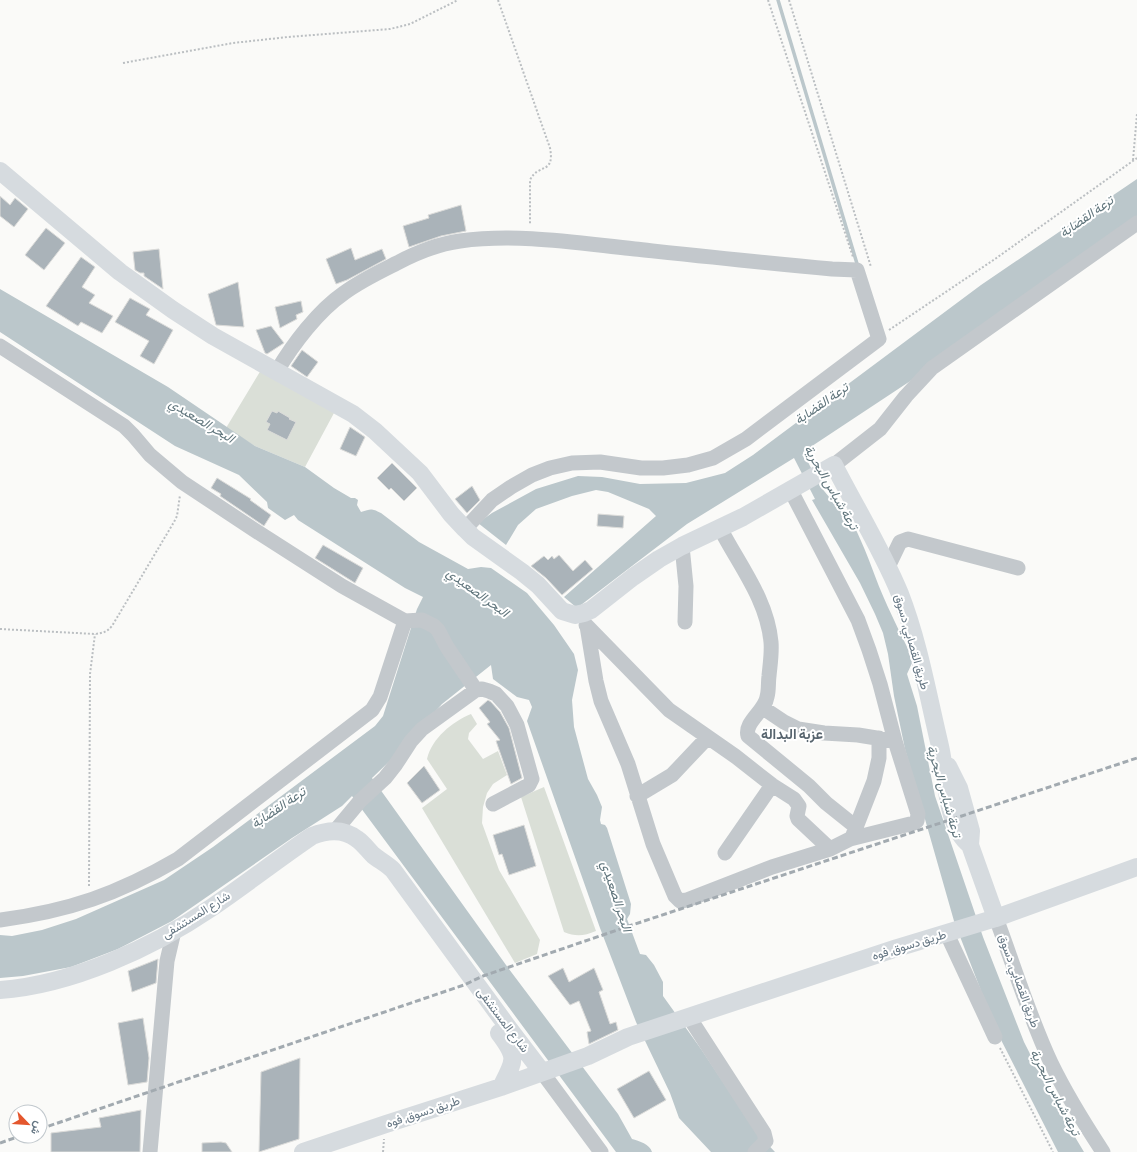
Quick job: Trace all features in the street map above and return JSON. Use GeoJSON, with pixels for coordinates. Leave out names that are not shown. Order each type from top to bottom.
{"type":"FeatureCollection","features":[{"type":"Feature","properties":{"kind":"main road"},"geometry":{"type":"LineString","coordinates":[[0,171],[86,244],[144,290],[213,336],[353,414],[375,431],[420,473],[451,514],[469,533],[522,572],[567,613],[581,620],[584,613],[591,610],[659,559],[720,528],[834,465]]}},
{"type":"Feature","properties":{"kind":"main road","name":"طريق القصابي, دسوق"},"geometry":{"type":"LineString","coordinates":[[834,465],[888,567],[910,624],[943,761],[945,784],[960,835],[970,845],[988,920]]}},
{"type":"Feature","properties":{"kind":"main road","name":"شارع المستشفى"},"geometry":{"type":"LineString","coordinates":[[0,990],[26,987],[58,980],[98,967],[136,950],[174,931],[210,909],[312,836],[323,832],[335,831],[346,833],[357,839],[374,856],[384,876],[502,1028],[542,1072]]}},
{"type":"Feature","properties":{"kind":"main road","name":"طريق دسوق, فوه"},"geometry":{"type":"LineString","coordinates":[[303,1152],[501,1087],[588,1056],[628,1037],[897,948],[947,934],[1137,867]]}},
{"type":"Feature","properties":{"kind":"main road","name":"شارع المستشفى"},"geometry":{"type":"LineString","coordinates":[[501,1087],[512,1064],[513,1058],[502,1028]]}},
{"type":"Feature","properties":{"kind":"street"},"geometry":{"type":"LineString","coordinates":[[834,465],[880,429],[906,396],[932,368],[1137,223]]}},
{"type":"Feature","properties":{"kind":"street"},"geometry":{"type":"LineString","coordinates":[[277,371],[290,350],[326,309],[343,294],[365,279],[408,257],[433,247],[458,241],[495,238],[582,242],[832,269],[864,269],[879,339],[746,440],[714,458],[688,465],[663,468],[641,468],[600,462],[572,463],[550,468],[532,475],[510,487],[492,500],[469,533]]}},
{"type":"Feature","properties":{"kind":"street"},"geometry":{"type":"LineString","coordinates":[[0,346],[124,426],[133,434],[150,455],[182,482],[342,586],[405,621],[422,620],[434,626],[476,690]]}},
{"type":"Feature","properties":{"kind":"street"},"geometry":{"type":"LineString","coordinates":[[581,620],[601,701],[628,764],[653,844],[675,896],[680,901],[687,900],[772,867],[830,849],[853,833],[914,823],[917,821],[918,814],[869,650],[801,483]]}},
{"type":"Feature","properties":{"kind":"street"},"geometry":{"type":"LineString","coordinates":[[720,528],[752,585],[766,618],[771,643],[766,702],[748,726],[748,736],[809,786],[853,833]]}},
{"type":"Feature","properties":{"kind":"street"},"geometry":{"type":"LineString","coordinates":[[888,567],[900,542],[908,539],[1018,568]]}},
{"type":"Feature","properties":{"kind":"street"},"geometry":{"type":"LineString","coordinates":[[682,546],[686,586],[685,622]]}},
{"type":"Feature","properties":{"kind":"street"},"geometry":{"type":"LineString","coordinates":[[581,620],[669,710],[772,785],[794,799],[799,806],[797,816],[798,819],[830,849]]}},
{"type":"Feature","properties":{"kind":"street"},"geometry":{"type":"LineString","coordinates":[[0,920],[59,910],[90,901],[120,890],[150,876],[178,859],[368,714],[380,697],[405,621]]}},
{"type":"Feature","properties":{"kind":"street"},"geometry":{"type":"LineString","coordinates":[[335,831],[360,801],[375,789],[396,764],[411,741],[422,729],[476,690],[482,689],[496,694],[507,706],[517,725],[532,775],[529,785],[493,804]]}},
{"type":"Feature","properties":{"kind":"street"},"geometry":{"type":"LineString","coordinates":[[763,708],[784,722],[798,729],[895,741]]}},
{"type":"Feature","properties":{"kind":"street"},"geometry":{"type":"LineString","coordinates":[[637,796],[672,775],[708,737]]}},
{"type":"Feature","properties":{"kind":"street"},"geometry":{"type":"LineString","coordinates":[[853,833],[874,781],[879,758],[879,738]]}},
{"type":"Feature","properties":{"kind":"street"},"geometry":{"type":"LineString","coordinates":[[725,853],[772,785]]}},
{"type":"Feature","properties":{"kind":"street","name":"طريق القصابي, دسوق"},"geometry":{"type":"LineString","coordinates":[[988,920],[1051,1062],[1068,1095],[1103,1152]]}},
{"type":"Feature","properties":{"kind":"street"},"geometry":{"type":"LineString","coordinates":[[150,1152],[167,961],[174,931]]}},
{"type":"Feature","properties":{"kind":"street"},"geometry":{"type":"LineString","coordinates":[[947,934],[995,1037]]}},
{"type":"Feature","properties":{"kind":"street"},"geometry":{"type":"LineString","coordinates":[[685,1019],[764,1133],[766,1141],[760,1148]]}},
{"type":"Feature","properties":{"kind":"street"},"geometry":{"type":"LineString","coordinates":[[542,1072],[601,1152]]}},
{"type":"Feature","properties":{"kind":"path"},"geometry":{"type":"LineString","coordinates":[[124,63],[232,43],[288,37],[390,30],[410,24],[458,0]]}},
{"type":"Feature","properties":{"kind":"path"},"geometry":{"type":"LineString","coordinates":[[498,0],[552,157],[548,166],[533,174],[530,180],[530,239]]}},
{"type":"Feature","properties":{"kind":"path"},"geometry":{"type":"LineString","coordinates":[[768,0],[864,269]]}},
{"type":"Feature","properties":{"kind":"path"},"geometry":{"type":"LineString","coordinates":[[789,0],[864,269]]}},
{"type":"Feature","properties":{"kind":"path"},"geometry":{"type":"LineString","coordinates":[[1133,160],[1137,114]]}},
{"type":"Feature","properties":{"kind":"path"},"geometry":{"type":"LineString","coordinates":[[879,339],[890,329],[995,259],[1137,158]]}},
{"type":"Feature","properties":{"kind":"path"},"geometry":{"type":"LineString","coordinates":[[0,628],[95,634],[103,633],[108,630],[112,626],[174,522],[178,509],[182,482]]}},
{"type":"Feature","properties":{"kind":"path"},"geometry":{"type":"LineString","coordinates":[[90,901],[90,674],[95,634]]}},
{"type":"Feature","properties":{"kind":"path"},"geometry":{"type":"LineString","coordinates":[[995,1037],[1053,1152]]}},
{"type":"Feature","properties":{"kind":"shaded area"},"geometry":{"type":"Polygon","coordinates":[[[261,370],[334,413],[305,467],[255,446],[226,428],[261,370]]]}},
{"type":"Feature","properties":{"kind":"shaded area"},"geometry":{"type":"Polygon","coordinates":[[[471,714],[477,724],[469,733],[468,739],[483,759],[498,751],[507,775],[493,784],[487,793],[483,807],[482,823],[499,870],[540,940],[537,954],[515,963],[422,808],[447,789],[427,759],[433,744],[450,726],[471,714]]]}},
{"type":"Feature","properties":{"kind":"shaded area"},"geometry":{"type":"Polygon","coordinates":[[[544,787],[596,931],[588,934],[572,935],[564,932],[521,797],[544,787]]]}},
{"type":"Feature","properties":{"kind":"water","name":"ترعة القضابة"},"geometry":{"type":"Polygon","coordinates":[[[1137,179],[1137,221],[933,366],[803,452],[820,486],[834,503],[837,498],[854,526],[883,596],[912,657],[912,663],[907,674],[917,706],[935,796],[983,937],[1024,1042],[1057,1107],[1084,1152],[1058,1152],[997,1032],[954,921],[905,749],[883,633],[860,583],[812,500],[815,499],[794,458],[687,524],[577,608],[564,597],[656,516],[649,509],[608,492],[596,490],[572,496],[536,509],[518,525],[506,545],[478,523],[492,513],[536,489],[578,476],[602,477],[640,484],[686,483],[725,473],[753,455],[981,285],[1137,179]]]}},
{"type":"Feature","properties":{"kind":"water"},"geometry":{"type":"Polygon","coordinates":[[[0,289],[168,387],[255,446],[305,467],[334,488],[351,498],[358,500],[357,505],[361,512],[375,510],[419,542],[468,569],[481,567],[491,568],[527,593],[554,625],[574,654],[578,670],[572,700],[574,727],[588,779],[602,807],[600,820],[601,824],[605,825],[607,828],[631,904],[630,914],[627,919],[640,954],[646,955],[654,965],[663,982],[663,996],[701,1049],[757,1133],[775,1152],[711,1152],[679,1118],[670,1093],[636,1022],[600,928],[527,721],[532,707],[529,700],[517,697],[493,679],[491,665],[442,704],[397,754],[372,778],[506,965],[618,1114],[632,1139],[647,1145],[652,1152],[616,1152],[352,796],[342,806],[292,838],[172,921],[118,949],[71,967],[23,976],[0,978],[0,935],[12,936],[42,930],[76,919],[164,880],[213,847],[375,726],[383,716],[417,609],[423,597],[405,588],[298,520],[294,515],[285,520],[268,508],[267,502],[239,475],[175,446],[0,332],[0,289]]]}},
{"type":"Feature","properties":{"kind":"building"},"geometry":{"type":"Polygon","coordinates":[[[0,196],[10,205],[15,198],[28,209],[14,227],[0,216],[0,196]]]}},
{"type":"Feature","properties":{"kind":"building"},"geometry":{"type":"Polygon","coordinates":[[[461,205],[466,231],[441,236],[409,247],[403,226],[429,218],[428,215],[461,205]]]}},
{"type":"Feature","properties":{"kind":"building"},"geometry":{"type":"Polygon","coordinates":[[[46,228],[65,243],[44,270],[25,255],[46,228]]]}},
{"type":"Feature","properties":{"kind":"building"},"geometry":{"type":"Polygon","coordinates":[[[351,248],[355,260],[382,249],[386,259],[347,280],[336,284],[326,259],[351,248]]]}},
{"type":"Feature","properties":{"kind":"building"},"geometry":{"type":"Polygon","coordinates":[[[159,249],[163,289],[144,276],[144,273],[140,273],[135,270],[133,252],[159,249]]]}},
{"type":"Feature","properties":{"kind":"building"},"geometry":{"type":"Polygon","coordinates":[[[81,257],[95,267],[82,287],[95,295],[89,303],[113,316],[102,333],[81,322],[78,326],[46,306],[81,257]]]}},
{"type":"Feature","properties":{"kind":"building"},"geometry":{"type":"Polygon","coordinates":[[[238,282],[244,327],[216,325],[208,294],[238,282]]]}},
{"type":"Feature","properties":{"kind":"building"},"geometry":{"type":"Polygon","coordinates":[[[130,298],[150,309],[146,315],[173,330],[154,364],[140,356],[149,341],[115,322],[130,298]]]}},
{"type":"Feature","properties":{"kind":"building"},"geometry":{"type":"Polygon","coordinates":[[[301,301],[303,312],[296,315],[297,319],[280,328],[275,307],[301,301]]]}},
{"type":"Feature","properties":{"kind":"building"},"geometry":{"type":"Polygon","coordinates":[[[271,326],[284,343],[267,354],[265,353],[256,330],[271,326]]]}},
{"type":"Feature","properties":{"kind":"building"},"geometry":{"type":"Polygon","coordinates":[[[302,350],[318,362],[307,377],[291,366],[302,350]]]}},
{"type":"Feature","properties":{"kind":"building"},"geometry":{"type":"Polygon","coordinates":[[[272,411],[277,413],[278,411],[296,422],[287,440],[267,430],[270,424],[266,422],[272,411]]]}},
{"type":"Feature","properties":{"kind":"building"},"geometry":{"type":"Polygon","coordinates":[[[350,427],[365,437],[356,456],[340,449],[350,427]]]}},
{"type":"Feature","properties":{"kind":"building"},"geometry":{"type":"Polygon","coordinates":[[[392,463],[417,488],[404,501],[391,488],[389,490],[377,478],[392,463]]]}},
{"type":"Feature","properties":{"kind":"building"},"geometry":{"type":"Polygon","coordinates":[[[217,478],[251,499],[250,500],[271,515],[264,526],[220,496],[221,494],[211,488],[217,478]]]}},
{"type":"Feature","properties":{"kind":"building"},"geometry":{"type":"Polygon","coordinates":[[[472,486],[480,500],[467,513],[455,499],[472,486]]]}},
{"type":"Feature","properties":{"kind":"building"},"geometry":{"type":"Polygon","coordinates":[[[598,514],[624,516],[623,528],[597,526],[598,514]]]}},
{"type":"Feature","properties":{"kind":"building"},"geometry":{"type":"Polygon","coordinates":[[[323,545],[363,568],[355,583],[315,558],[323,545]]]}},
{"type":"Feature","properties":{"kind":"building"},"geometry":{"type":"Polygon","coordinates":[[[559,555],[573,571],[585,560],[593,569],[562,595],[546,578],[531,566],[544,556],[548,560],[552,556],[554,559],[559,555]]]}},
{"type":"Feature","properties":{"kind":"building"},"geometry":{"type":"Polygon","coordinates":[[[488,700],[500,712],[509,728],[522,778],[511,784],[496,741],[500,740],[487,724],[490,722],[479,708],[488,700]]]}},
{"type":"Feature","properties":{"kind":"building"},"geometry":{"type":"Polygon","coordinates":[[[424,766],[440,790],[422,803],[407,783],[424,766]]]}},
{"type":"Feature","properties":{"kind":"building"},"geometry":{"type":"Polygon","coordinates":[[[524,825],[536,866],[509,875],[502,854],[499,855],[493,835],[524,825]]]}},
{"type":"Feature","properties":{"kind":"building"},"geometry":{"type":"Polygon","coordinates":[[[158,959],[156,983],[132,992],[128,971],[158,959]]]}},
{"type":"Feature","properties":{"kind":"building"},"geometry":{"type":"Polygon","coordinates":[[[563,968],[569,982],[594,968],[603,990],[599,992],[610,1024],[616,1022],[618,1030],[589,1044],[587,1032],[591,1031],[579,1001],[570,1005],[548,976],[563,968]]]}},
{"type":"Feature","properties":{"kind":"building"},"geometry":{"type":"Polygon","coordinates":[[[143,1018],[149,1058],[147,1082],[128,1085],[118,1023],[143,1018]]]}},
{"type":"Feature","properties":{"kind":"building"},"geometry":{"type":"Polygon","coordinates":[[[300,1058],[299,1139],[259,1152],[261,1072],[300,1058]]]}},
{"type":"Feature","properties":{"kind":"building"},"geometry":{"type":"Polygon","coordinates":[[[649,1071],[666,1100],[634,1118],[617,1089],[649,1071]]]}},
{"type":"Feature","properties":{"kind":"building"},"geometry":{"type":"Polygon","coordinates":[[[141,1110],[140,1152],[51,1152],[51,1133],[101,1127],[99,1118],[141,1110]]]}},
{"type":"Feature","properties":{"kind":"building"},"geometry":{"type":"Polygon","coordinates":[[[202,1143],[226,1143],[232,1152],[202,1152],[202,1143]]]}},
{"type":"Feature","properties":{"kind":"waterway"},"geometry":{"type":"LineString","coordinates":[[778,0],[858,267]]}},
{"type":"Feature","properties":{"kind":"railway"},"geometry":{"type":"LineString","coordinates":[[48,1126],[464,985],[483,976],[632,925],[1137,758]]}},
{"type":"Feature","properties":{"kind":"railway"},"geometry":{"type":"LineString","coordinates":[[0,1143],[8,1140]]}},
{"type":"Feature","properties":{"kind":"district","name":"عزبة البدالة"},"geometry":{"type":"Point","coordinates":[792,734]}},
{"type":"Feature","properties":{"kind":"water label","name":"البحر الصعيدي"},"geometry":{"type":"Point","coordinates":[202,420]}},
{"type":"Feature","properties":{"kind":"water label","name":"ترعة شباس البحرية"},"geometry":{"type":"Point","coordinates":[832,487]}},
{"type":"Feature","properties":{"kind":"water label","name":"البحر الصعيدي"},"geometry":{"type":"Point","coordinates":[478,592]}},
{"type":"Feature","properties":{"kind":"water label","name":"ترعة شباس البحرية"},"geometry":{"type":"Point","coordinates":[945,791]}},
{"type":"Feature","properties":{"kind":"water label","name":"البحر الصعيدي"},"geometry":{"type":"Point","coordinates":[617,896]}},
{"type":"Feature","properties":{"kind":"water label","name":"ترعة شباس البحرية"},"geometry":{"type":"Point","coordinates":[1056,1092]}}]}
